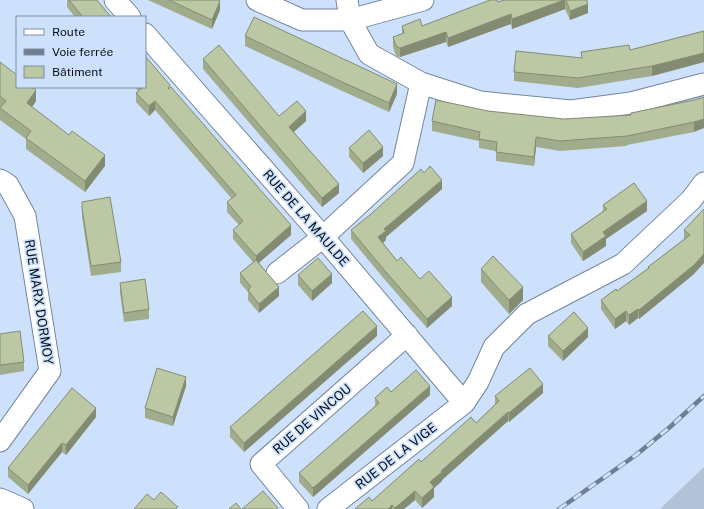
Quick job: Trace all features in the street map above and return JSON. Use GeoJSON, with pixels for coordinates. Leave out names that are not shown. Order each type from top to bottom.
{"type":"FeatureCollection","features":[{"type":"Feature","properties":{"kind":"street"},"geometry":{"type":"LineString","coordinates":[[115,0],[129,16]]}},
{"type":"Feature","properties":{"kind":"street"},"geometry":{"type":"LineString","coordinates":[[257,0],[302,20],[349,10],[423,0]]}},
{"type":"Feature","properties":{"kind":"street"},"geometry":{"type":"LineString","coordinates":[[349,10],[369,54],[421,83],[480,102],[571,111],[631,102],[704,84]]}},
{"type":"Feature","properties":{"kind":"street","name":"RUE DE LA MAULDE"},"geometry":{"type":"LineString","coordinates":[[146,35],[323,237],[464,403]]}},
{"type":"Feature","properties":{"kind":"street"},"geometry":{"type":"LineString","coordinates":[[277,273],[323,237],[404,163],[421,83]]}},
{"type":"Feature","properties":{"kind":"street","name":"RUE MARX DORMOY"},"geometry":{"type":"LineString","coordinates":[[0,180],[8,185],[25,216],[50,371],[0,441]]}},
{"type":"Feature","properties":{"kind":"street","name":"RUE DE LA VIGE"},"geometry":{"type":"LineString","coordinates":[[328,509],[464,403],[478,382],[494,347],[527,314],[623,264],[691,200],[704,183]]}},
{"type":"Feature","properties":{"kind":"street","name":"RUE DE VINCOU"},"geometry":{"type":"LineString","coordinates":[[298,509],[261,464],[407,335]]}},
{"type":"Feature","properties":{"kind":"street"},"geometry":{"type":"LineString","coordinates":[[0,498],[23,509]]}},
{"type":"Feature","properties":{"kind":"shaded area"},"geometry":{"type":"Polygon","coordinates":[[[704,467],[704,509],[660,509],[704,467]]]}},
{"type":"Feature","properties":{"kind":"building"},"geometry":{"type":"Polygon","coordinates":[[[69,0],[97,0],[110,16],[82,16],[69,0]]]}},
{"type":"Feature","properties":{"kind":"building"},"geometry":{"type":"Polygon","coordinates":[[[169,0],[218,0],[220,1],[212,20],[169,0]]]}},
{"type":"Feature","properties":{"kind":"building"},"geometry":{"type":"Polygon","coordinates":[[[490,0],[497,0],[498,2],[504,0],[564,0],[512,19],[511,14],[448,38],[446,32],[400,48],[396,46],[393,37],[404,33],[402,26],[420,19],[422,26],[490,0]]]}},
{"type":"Feature","properties":{"kind":"building"},"geometry":{"type":"Polygon","coordinates":[[[566,0],[586,0],[588,4],[570,11],[566,0]]]}},
{"type":"Feature","properties":{"kind":"building"},"geometry":{"type":"Polygon","coordinates":[[[254,17],[397,84],[389,103],[245,36],[254,17]]]}},
{"type":"Feature","properties":{"kind":"building"},"geometry":{"type":"Polygon","coordinates":[[[704,31],[704,53],[652,66],[578,78],[514,72],[516,51],[582,58],[581,52],[629,45],[630,50],[704,31]]]}},
{"type":"Feature","properties":{"kind":"building"},"geometry":{"type":"Polygon","coordinates":[[[219,45],[279,116],[297,101],[306,111],[289,127],[339,184],[322,198],[203,59],[219,45]]]}},
{"type":"Feature","properties":{"kind":"building"},"geometry":{"type":"Polygon","coordinates":[[[146,57],[170,85],[168,89],[171,87],[291,225],[256,256],[233,230],[243,221],[227,202],[236,195],[155,101],[149,106],[136,93],[142,88],[146,88],[146,57]]]}},
{"type":"Feature","properties":{"kind":"building"},"geometry":{"type":"Polygon","coordinates":[[[0,62],[16,74],[16,88],[33,88],[36,90],[27,103],[69,135],[72,131],[105,155],[85,181],[26,138],[31,131],[0,108],[6,101],[0,96],[0,62]]]}},
{"type":"Feature","properties":{"kind":"building"},"geometry":{"type":"Polygon","coordinates":[[[704,97],[704,119],[627,136],[560,141],[536,137],[534,157],[496,152],[497,142],[479,139],[480,132],[432,121],[436,100],[488,111],[564,119],[631,115],[631,113],[704,97]]]}},
{"type":"Feature","properties":{"kind":"building"},"geometry":{"type":"Polygon","coordinates":[[[369,130],[383,147],[363,163],[349,148],[369,130]]]}},
{"type":"Feature","properties":{"kind":"building"},"geometry":{"type":"Polygon","coordinates":[[[430,166],[442,180],[384,229],[386,231],[378,237],[397,261],[401,257],[420,279],[429,271],[452,297],[427,319],[351,230],[421,169],[424,173],[430,166]]]}},
{"type":"Feature","properties":{"kind":"building"},"geometry":{"type":"Polygon","coordinates":[[[634,183],[647,201],[603,232],[606,236],[583,252],[571,234],[607,209],[603,205],[634,183]]]}},
{"type":"Feature","properties":{"kind":"building"},"geometry":{"type":"Polygon","coordinates":[[[110,197],[121,262],[91,266],[82,202],[110,197]]]}},
{"type":"Feature","properties":{"kind":"building"},"geometry":{"type":"Polygon","coordinates":[[[704,209],[704,254],[694,265],[639,310],[638,309],[629,315],[626,311],[615,319],[601,300],[616,289],[617,291],[649,268],[648,267],[690,235],[684,230],[704,209]]]}},
{"type":"Feature","properties":{"kind":"building"},"geometry":{"type":"Polygon","coordinates":[[[493,256],[523,287],[509,300],[481,269],[493,256]]]}},
{"type":"Feature","properties":{"kind":"building"},"geometry":{"type":"Polygon","coordinates":[[[318,258],[332,274],[312,291],[298,275],[318,258]]]}},
{"type":"Feature","properties":{"kind":"building"},"geometry":{"type":"Polygon","coordinates":[[[256,260],[279,287],[259,304],[248,290],[251,287],[240,273],[256,260]]]}},
{"type":"Feature","properties":{"kind":"building"},"geometry":{"type":"Polygon","coordinates":[[[145,279],[149,309],[124,313],[120,283],[145,279]]]}},
{"type":"Feature","properties":{"kind":"building"},"geometry":{"type":"Polygon","coordinates":[[[363,311],[377,326],[244,443],[230,427],[363,311]]]}},
{"type":"Feature","properties":{"kind":"building"},"geometry":{"type":"Polygon","coordinates":[[[574,312],[588,328],[563,351],[548,336],[574,312]]]}},
{"type":"Feature","properties":{"kind":"building"},"geometry":{"type":"Polygon","coordinates":[[[20,331],[24,362],[0,365],[0,334],[20,331]]]}},
{"type":"Feature","properties":{"kind":"building"},"geometry":{"type":"Polygon","coordinates":[[[157,368],[186,377],[173,417],[145,408],[157,368]]]}},
{"type":"Feature","properties":{"kind":"building"},"geometry":{"type":"Polygon","coordinates":[[[530,368],[543,384],[509,413],[508,412],[441,471],[442,472],[430,482],[434,487],[422,498],[415,491],[395,508],[392,505],[388,509],[355,509],[369,497],[372,501],[419,459],[421,462],[471,417],[476,423],[499,401],[495,396],[530,368]]]}},
{"type":"Feature","properties":{"kind":"building"},"geometry":{"type":"Polygon","coordinates":[[[416,370],[430,386],[313,488],[299,473],[379,403],[375,398],[387,387],[391,392],[416,370]]]}},
{"type":"Feature","properties":{"kind":"building"},"geometry":{"type":"Polygon","coordinates":[[[72,388],[96,408],[66,445],[62,443],[28,485],[8,468],[72,388]]]}},
{"type":"Feature","properties":{"kind":"building"},"geometry":{"type":"Polygon","coordinates":[[[263,491],[278,508],[242,509],[263,491]]]}},
{"type":"Feature","properties":{"kind":"building"},"geometry":{"type":"Polygon","coordinates":[[[161,492],[178,507],[176,509],[134,509],[147,494],[154,500],[161,492]]]}},
{"type":"Feature","properties":{"kind":"building"},"geometry":{"type":"Polygon","coordinates":[[[236,503],[241,509],[229,509],[236,503]]]}},
{"type":"Feature","properties":{"kind":"railway"},"geometry":{"type":"LineString","coordinates":[[559,509],[636,455],[704,396]]}}]}
